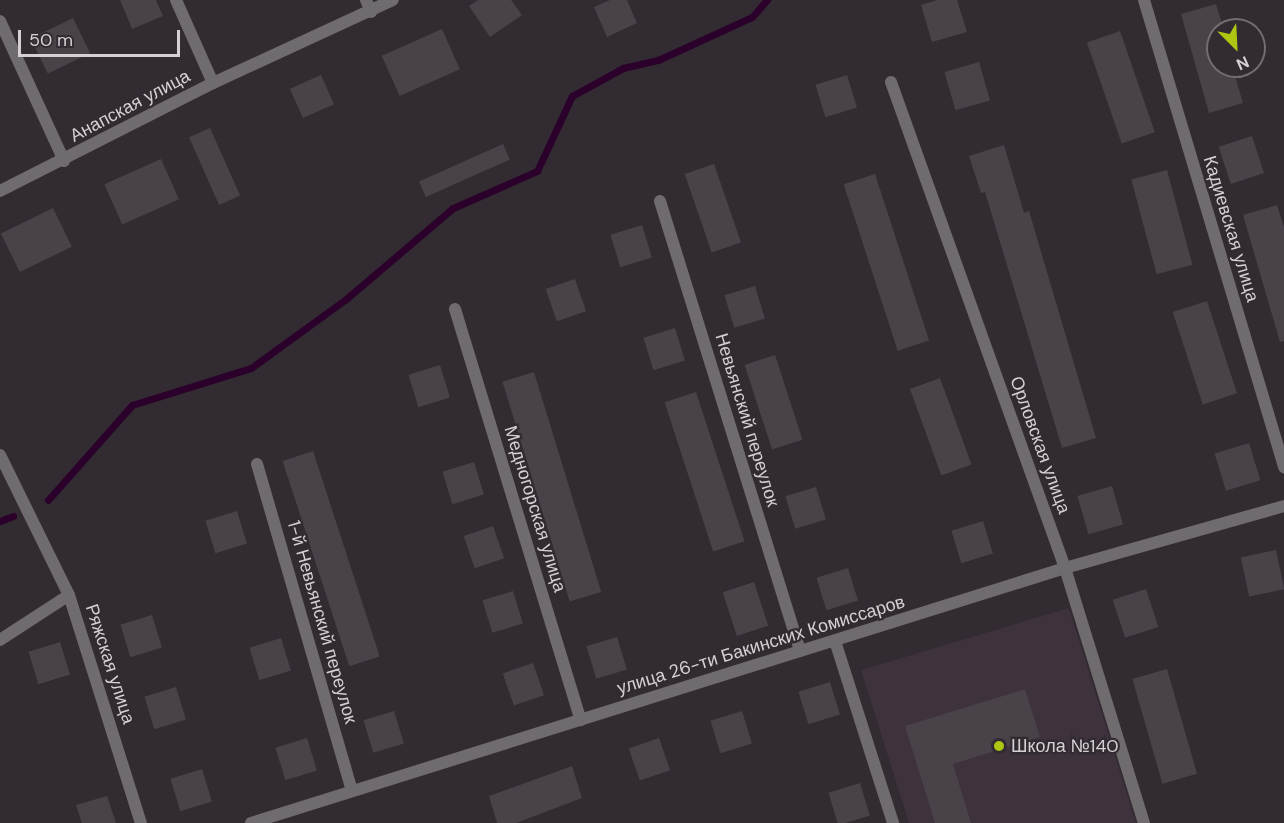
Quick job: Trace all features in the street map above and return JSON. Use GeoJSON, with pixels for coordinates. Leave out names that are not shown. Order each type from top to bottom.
{"type":"FeatureCollection","features":[{"type":"Feature","properties":{"kind":"street","name":"Анапская улица"},"geometry":{"type":"LineString","coordinates":[[176,0],[213,83]]}},
{"type":"Feature","properties":{"kind":"street"},"geometry":{"type":"LineString","coordinates":[[366,0],[371,12]]}},
{"type":"Feature","properties":{"kind":"street","name":"Анапская улица"},"geometry":{"type":"LineString","coordinates":[[0,191],[64,161],[213,83],[393,0]]}},
{"type":"Feature","properties":{"kind":"street","name":"Кадиевская улица"},"geometry":{"type":"LineString","coordinates":[[1144,0],[1284,467]]}},
{"type":"Feature","properties":{"kind":"street","name":"Анапская улица"},"geometry":{"type":"LineString","coordinates":[[0,21],[64,161]]}},
{"type":"Feature","properties":{"kind":"street","name":"Орловская улица"},"geometry":{"type":"LineString","coordinates":[[891,82],[1065,568],[1144,823]]}},
{"type":"Feature","properties":{"kind":"street","name":"Невьянский переулок"},"geometry":{"type":"LineString","coordinates":[[660,201],[800,651]]}},
{"type":"Feature","properties":{"kind":"street","name":"Медногорская улица"},"geometry":{"type":"LineString","coordinates":[[455,309],[581,720]]}},
{"type":"Feature","properties":{"kind":"street"},"geometry":{"type":"LineString","coordinates":[[0,455],[69,595]]}},
{"type":"Feature","properties":{"kind":"street","name":"1-й Невьянский переулок"},"geometry":{"type":"LineString","coordinates":[[256,464],[352,790]]}},
{"type":"Feature","properties":{"kind":"street","name":"улица 26-ти Бакинских Комиссаров"},"geometry":{"type":"LineString","coordinates":[[251,823],[1065,568],[1284,506]]}},
{"type":"Feature","properties":{"kind":"street","name":"Ряжская улица"},"geometry":{"type":"LineString","coordinates":[[0,640],[69,595],[141,823]]}},
{"type":"Feature","properties":{"kind":"street"},"geometry":{"type":"LineString","coordinates":[[835,641],[893,823]]}},
{"type":"Feature","properties":{"kind":"shaded area","name":"Школа №140"},"geometry":{"type":"Polygon","coordinates":[[[1069,608],[1136,823],[909,823],[861,670],[1069,608]]]}},
{"type":"Feature","properties":{"kind":"building"},"geometry":{"type":"Polygon","coordinates":[[[120,0],[156,0],[163,16],[132,29],[120,0]]]}},
{"type":"Feature","properties":{"kind":"building"},"geometry":{"type":"Polygon","coordinates":[[[478,0],[511,0],[522,15],[490,37],[469,6],[478,0]]]}},
{"type":"Feature","properties":{"kind":"building"},"geometry":{"type":"Polygon","coordinates":[[[610,0],[627,0],[637,23],[607,37],[594,7],[610,0]]]}},
{"type":"Feature","properties":{"kind":"building"},"geometry":{"type":"Polygon","coordinates":[[[937,0],[957,0],[967,32],[932,42],[921,5],[937,0]]]}},
{"type":"Feature","properties":{"kind":"building"},"geometry":{"type":"Polygon","coordinates":[[[1216,4],[1220,18],[1206,18],[1206,78],[1236,78],[1243,103],[1209,113],[1181,14],[1216,4]]]}},
{"type":"Feature","properties":{"kind":"building"},"geometry":{"type":"Polygon","coordinates":[[[73,18],[90,53],[48,74],[31,39],[73,18]]]}},
{"type":"Feature","properties":{"kind":"building"},"geometry":{"type":"Polygon","coordinates":[[[442,29],[460,69],[400,96],[382,56],[442,29]]]}},
{"type":"Feature","properties":{"kind":"building"},"geometry":{"type":"Polygon","coordinates":[[[1120,31],[1155,132],[1122,144],[1087,42],[1120,31]]]}},
{"type":"Feature","properties":{"kind":"building"},"geometry":{"type":"Polygon","coordinates":[[[979,62],[990,100],[955,110],[944,72],[979,62]]]}},
{"type":"Feature","properties":{"kind":"building"},"geometry":{"type":"Polygon","coordinates":[[[321,75],[334,104],[303,118],[290,89],[321,75]]]}},
{"type":"Feature","properties":{"kind":"building"},"geometry":{"type":"Polygon","coordinates":[[[847,75],[857,108],[825,117],[815,85],[847,75]]]}},
{"type":"Feature","properties":{"kind":"building"},"geometry":{"type":"Polygon","coordinates":[[[210,128],[240,196],[219,205],[189,137],[210,128]]]}},
{"type":"Feature","properties":{"kind":"building"},"geometry":{"type":"Polygon","coordinates":[[[1252,136],[1264,173],[1231,184],[1219,147],[1252,136]]]}},
{"type":"Feature","properties":{"kind":"building"},"geometry":{"type":"Polygon","coordinates":[[[503,144],[510,160],[426,197],[419,181],[503,144]]]}},
{"type":"Feature","properties":{"kind":"building"},"geometry":{"type":"Polygon","coordinates":[[[1004,145],[1024,213],[1029,211],[1096,438],[1062,448],[985,192],[981,193],[969,156],[1004,145]]]}},
{"type":"Feature","properties":{"kind":"building"},"geometry":{"type":"Polygon","coordinates":[[[161,159],[179,199],[122,224],[104,184],[161,159]]]}},
{"type":"Feature","properties":{"kind":"building"},"geometry":{"type":"Polygon","coordinates":[[[714,164],[741,242],[712,253],[685,174],[714,164]]]}},
{"type":"Feature","properties":{"kind":"building"},"geometry":{"type":"Polygon","coordinates":[[[1167,170],[1192,265],[1157,274],[1131,180],[1167,170]]]}},
{"type":"Feature","properties":{"kind":"building"},"geometry":{"type":"Polygon","coordinates":[[[875,174],[929,340],[898,351],[844,184],[875,174]]]}},
{"type":"Feature","properties":{"kind":"building"},"geometry":{"type":"Polygon","coordinates":[[[1277,205],[1284,227],[1284,341],[1280,342],[1243,215],[1277,205]]]}},
{"type":"Feature","properties":{"kind":"building"},"geometry":{"type":"Polygon","coordinates":[[[53,208],[72,247],[20,272],[1,233],[53,208]]]}},
{"type":"Feature","properties":{"kind":"building"},"geometry":{"type":"Polygon","coordinates":[[[642,225],[652,258],[620,267],[610,235],[642,225]]]}},
{"type":"Feature","properties":{"kind":"building"},"geometry":{"type":"Polygon","coordinates":[[[575,279],[586,311],[557,321],[546,289],[575,279]]]}},
{"type":"Feature","properties":{"kind":"building"},"geometry":{"type":"Polygon","coordinates":[[[755,286],[765,319],[734,328],[724,295],[755,286]]]}},
{"type":"Feature","properties":{"kind":"building"},"geometry":{"type":"Polygon","coordinates":[[[1207,301],[1237,393],[1203,404],[1173,312],[1207,301]]]}},
{"type":"Feature","properties":{"kind":"building"},"geometry":{"type":"Polygon","coordinates":[[[675,328],[685,361],[653,370],[643,338],[675,328]]]}},
{"type":"Feature","properties":{"kind":"building"},"geometry":{"type":"Polygon","coordinates":[[[775,355],[803,440],[772,450],[745,365],[775,355]]]}},
{"type":"Feature","properties":{"kind":"building"},"geometry":{"type":"Polygon","coordinates":[[[440,365],[450,398],[418,407],[408,375],[440,365]]]}},
{"type":"Feature","properties":{"kind":"building"},"geometry":{"type":"Polygon","coordinates":[[[534,372],[601,592],[570,602],[502,382],[534,372]]]}},
{"type":"Feature","properties":{"kind":"building"},"geometry":{"type":"Polygon","coordinates":[[[940,378],[971,464],[941,475],[910,389],[940,378]]]}},
{"type":"Feature","properties":{"kind":"building"},"geometry":{"type":"Polygon","coordinates":[[[696,392],[745,541],[713,552],[665,402],[696,392]]]}},
{"type":"Feature","properties":{"kind":"building"},"geometry":{"type":"Polygon","coordinates":[[[1249,443],[1260,480],[1226,491],[1215,454],[1249,443]]]}},
{"type":"Feature","properties":{"kind":"building"},"geometry":{"type":"Polygon","coordinates":[[[313,451],[380,656],[349,666],[283,461],[313,451]]]}},
{"type":"Feature","properties":{"kind":"building"},"geometry":{"type":"Polygon","coordinates":[[[474,462],[484,495],[452,504],[442,472],[474,462]]]}},
{"type":"Feature","properties":{"kind":"building"},"geometry":{"type":"Polygon","coordinates":[[[1112,486],[1123,524],[1088,534],[1077,496],[1112,486]]]}},
{"type":"Feature","properties":{"kind":"building"},"geometry":{"type":"Polygon","coordinates":[[[816,487],[826,520],[795,529],[785,496],[816,487]]]}},
{"type":"Feature","properties":{"kind":"building"},"geometry":{"type":"Polygon","coordinates":[[[237,511],[247,544],[215,553],[205,521],[237,511]]]}},
{"type":"Feature","properties":{"kind":"building"},"geometry":{"type":"Polygon","coordinates":[[[983,521],[993,554],[961,563],[951,531],[983,521]]]}},
{"type":"Feature","properties":{"kind":"building"},"geometry":{"type":"Polygon","coordinates":[[[493,526],[504,558],[475,568],[464,536],[493,526]]]}},
{"type":"Feature","properties":{"kind":"building"},"geometry":{"type":"Polygon","coordinates":[[[1276,550],[1284,589],[1249,597],[1241,557],[1276,550]]]}},
{"type":"Feature","properties":{"kind":"building"},"geometry":{"type":"Polygon","coordinates":[[[848,568],[858,601],[826,610],[816,578],[848,568]]]}},
{"type":"Feature","properties":{"kind":"building"},"geometry":{"type":"Polygon","coordinates":[[[754,582],[768,626],[737,636],[723,592],[754,582]]]}},
{"type":"Feature","properties":{"kind":"building"},"geometry":{"type":"Polygon","coordinates":[[[1146,589],[1158,627],[1125,638],[1113,600],[1146,589]]]}},
{"type":"Feature","properties":{"kind":"building"},"geometry":{"type":"Polygon","coordinates":[[[513,591],[523,624],[492,633],[482,600],[513,591]]]}},
{"type":"Feature","properties":{"kind":"building"},"geometry":{"type":"Polygon","coordinates":[[[152,615],[162,648],[130,657],[120,625],[152,615]]]}},
{"type":"Feature","properties":{"kind":"building"},"geometry":{"type":"Polygon","coordinates":[[[617,637],[627,670],[596,679],[586,646],[617,637]]]}},
{"type":"Feature","properties":{"kind":"building"},"geometry":{"type":"Polygon","coordinates":[[[281,638],[291,671],[259,680],[249,648],[281,638]]]}},
{"type":"Feature","properties":{"kind":"building"},"geometry":{"type":"Polygon","coordinates":[[[60,642],[70,675],[38,684],[28,652],[60,642]]]}},
{"type":"Feature","properties":{"kind":"building"},"geometry":{"type":"Polygon","coordinates":[[[533,663],[544,695],[514,706],[503,673],[533,663]]]}},
{"type":"Feature","properties":{"kind":"building"},"geometry":{"type":"Polygon","coordinates":[[[1167,669],[1197,774],[1162,784],[1132,679],[1167,669]]]}},
{"type":"Feature","properties":{"kind":"building"},"geometry":{"type":"Polygon","coordinates":[[[830,682],[840,715],[808,724],[798,692],[830,682]]]}},
{"type":"Feature","properties":{"kind":"building"},"geometry":{"type":"Polygon","coordinates":[[[176,687],[186,720],[154,729],[144,697],[176,687]]]}},
{"type":"Feature","properties":{"kind":"building"},"geometry":{"type":"Polygon","coordinates":[[[1025,689],[1040,737],[953,764],[971,823],[935,823],[905,726],[1025,689]]]}},
{"type":"Feature","properties":{"kind":"building"},"geometry":{"type":"Polygon","coordinates":[[[394,711],[404,744],[373,753],[363,720],[394,711]]]}},
{"type":"Feature","properties":{"kind":"building"},"geometry":{"type":"Polygon","coordinates":[[[742,711],[752,744],[720,753],[710,721],[742,711]]]}},
{"type":"Feature","properties":{"kind":"building"},"geometry":{"type":"Polygon","coordinates":[[[307,738],[317,771],[285,780],[275,748],[307,738]]]}},
{"type":"Feature","properties":{"kind":"building"},"geometry":{"type":"Polygon","coordinates":[[[659,738],[670,770],[640,781],[629,748],[659,738]]]}},
{"type":"Feature","properties":{"kind":"building"},"geometry":{"type":"Polygon","coordinates":[[[572,766],[582,798],[516,823],[497,823],[489,796],[572,766]]]}},
{"type":"Feature","properties":{"kind":"building"},"geometry":{"type":"Polygon","coordinates":[[[202,769],[212,802],[180,811],[170,779],[202,769]]]}},
{"type":"Feature","properties":{"kind":"building"},"geometry":{"type":"Polygon","coordinates":[[[860,783],[870,816],[838,823],[828,793],[860,783]]]}},
{"type":"Feature","properties":{"kind":"building"},"geometry":{"type":"Polygon","coordinates":[[[107,796],[116,823],[82,823],[76,805],[107,796]]]}},
{"type":"Feature","properties":{"kind":"waterway"},"geometry":{"type":"LineString","coordinates":[[48,500],[132,405],[251,368],[346,299],[453,208],[537,171],[572,96],[623,68],[658,60],[752,17],[767,0]]}},
{"type":"Feature","properties":{"kind":"waterway"},"geometry":{"type":"LineString","coordinates":[[0,521],[13,516]]}},
{"type":"Feature","properties":{"kind":"place","name":"Школа №140"},"geometry":{"type":"Point","coordinates":[999,746]}}]}
